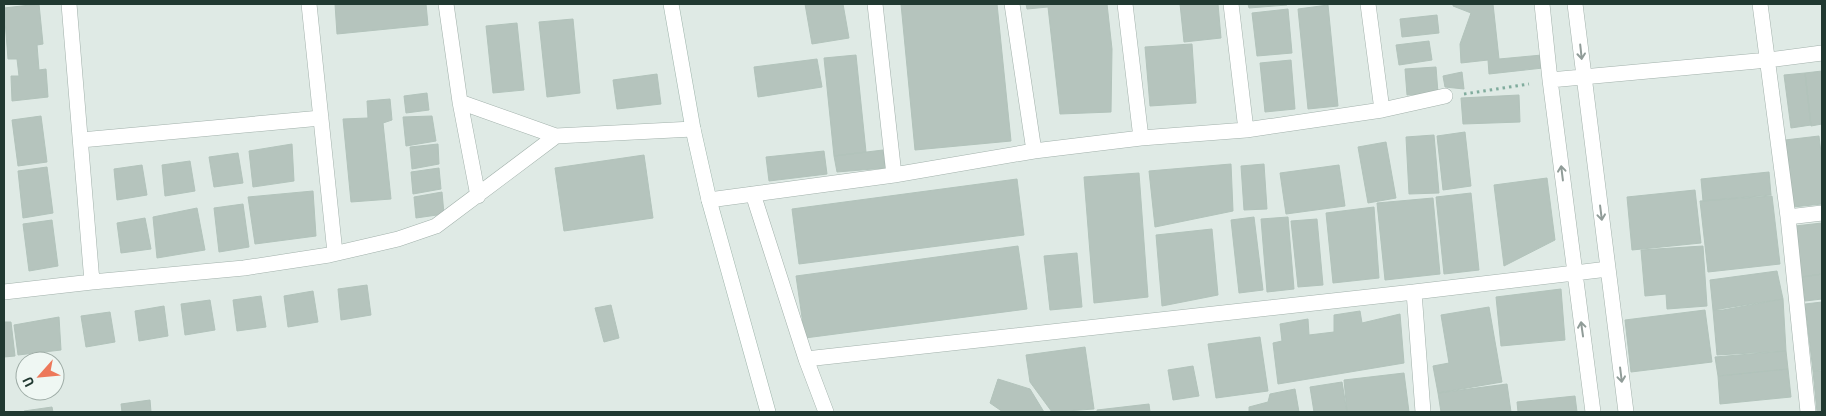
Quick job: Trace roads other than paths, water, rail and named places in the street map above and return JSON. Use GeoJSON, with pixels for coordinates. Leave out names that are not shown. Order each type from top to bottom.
{"type":"FeatureCollection","features":[{"type":"Feature","properties":{"kind":"street"},"geometry":{"type":"LineString","coordinates":[[69,4],[92,282]]}},
{"type":"Feature","properties":{"kind":"street"},"geometry":{"type":"LineString","coordinates":[[309,4],[335,254]]}},
{"type":"Feature","properties":{"kind":"street"},"geometry":{"type":"LineString","coordinates":[[446,4],[460,102],[478,196]]}},
{"type":"Feature","properties":{"kind":"street"},"geometry":{"type":"LineString","coordinates":[[671,4],[693,129],[709,200],[768,412]]}},
{"type":"Feature","properties":{"kind":"street"},"geometry":{"type":"LineString","coordinates":[[875,4],[894,175]]}},
{"type":"Feature","properties":{"kind":"street"},"geometry":{"type":"LineString","coordinates":[[1012,4],[1034,151]]}},
{"type":"Feature","properties":{"kind":"street"},"geometry":{"type":"LineString","coordinates":[[1125,4],[1141,138]]}},
{"type":"Feature","properties":{"kind":"street"},"geometry":{"type":"LineString","coordinates":[[1230,4],[1246,130]]}},
{"type":"Feature","properties":{"kind":"street"},"geometry":{"type":"LineString","coordinates":[[1368,4],[1382,110]]}},
{"type":"Feature","properties":{"kind":"street"},"geometry":{"type":"LineString","coordinates":[[1542,4],[1574,273],[1593,412]]}},
{"type":"Feature","properties":{"kind":"street"},"geometry":{"type":"LineString","coordinates":[[1575,4],[1626,412]]}},
{"type":"Feature","properties":{"kind":"street"},"geometry":{"type":"LineString","coordinates":[[1760,4],[1788,217],[1808,412]]}},
{"type":"Feature","properties":{"kind":"street"},"geometry":{"type":"LineString","coordinates":[[1550,80],[1768,60],[1822,53]]}},
{"type":"Feature","properties":{"kind":"street"},"geometry":{"type":"LineString","coordinates":[[709,200],[894,175],[1034,151],[1141,138],[1246,130],[1382,110],[1445,96]]}},
{"type":"Feature","properties":{"kind":"street"},"geometry":{"type":"LineString","coordinates":[[460,102],[556,136],[693,129]]}},
{"type":"Feature","properties":{"kind":"street"},"geometry":{"type":"LineString","coordinates":[[81,140],[321,118]]}},
{"type":"Feature","properties":{"kind":"street"},"geometry":{"type":"LineString","coordinates":[[4,292],[244,268],[335,254],[398,239],[436,226],[556,136]]}},
{"type":"Feature","properties":{"kind":"street"},"geometry":{"type":"LineString","coordinates":[[753,194],[806,359],[826,412]]}},
{"type":"Feature","properties":{"kind":"street"},"geometry":{"type":"LineString","coordinates":[[1788,217],[1822,213]]}},
{"type":"Feature","properties":{"kind":"street"},"geometry":{"type":"LineString","coordinates":[[806,359],[1414,292],[1608,268]]}},
{"type":"Feature","properties":{"kind":"street"},"geometry":{"type":"LineString","coordinates":[[1414,292],[1423,412]]}}]}
